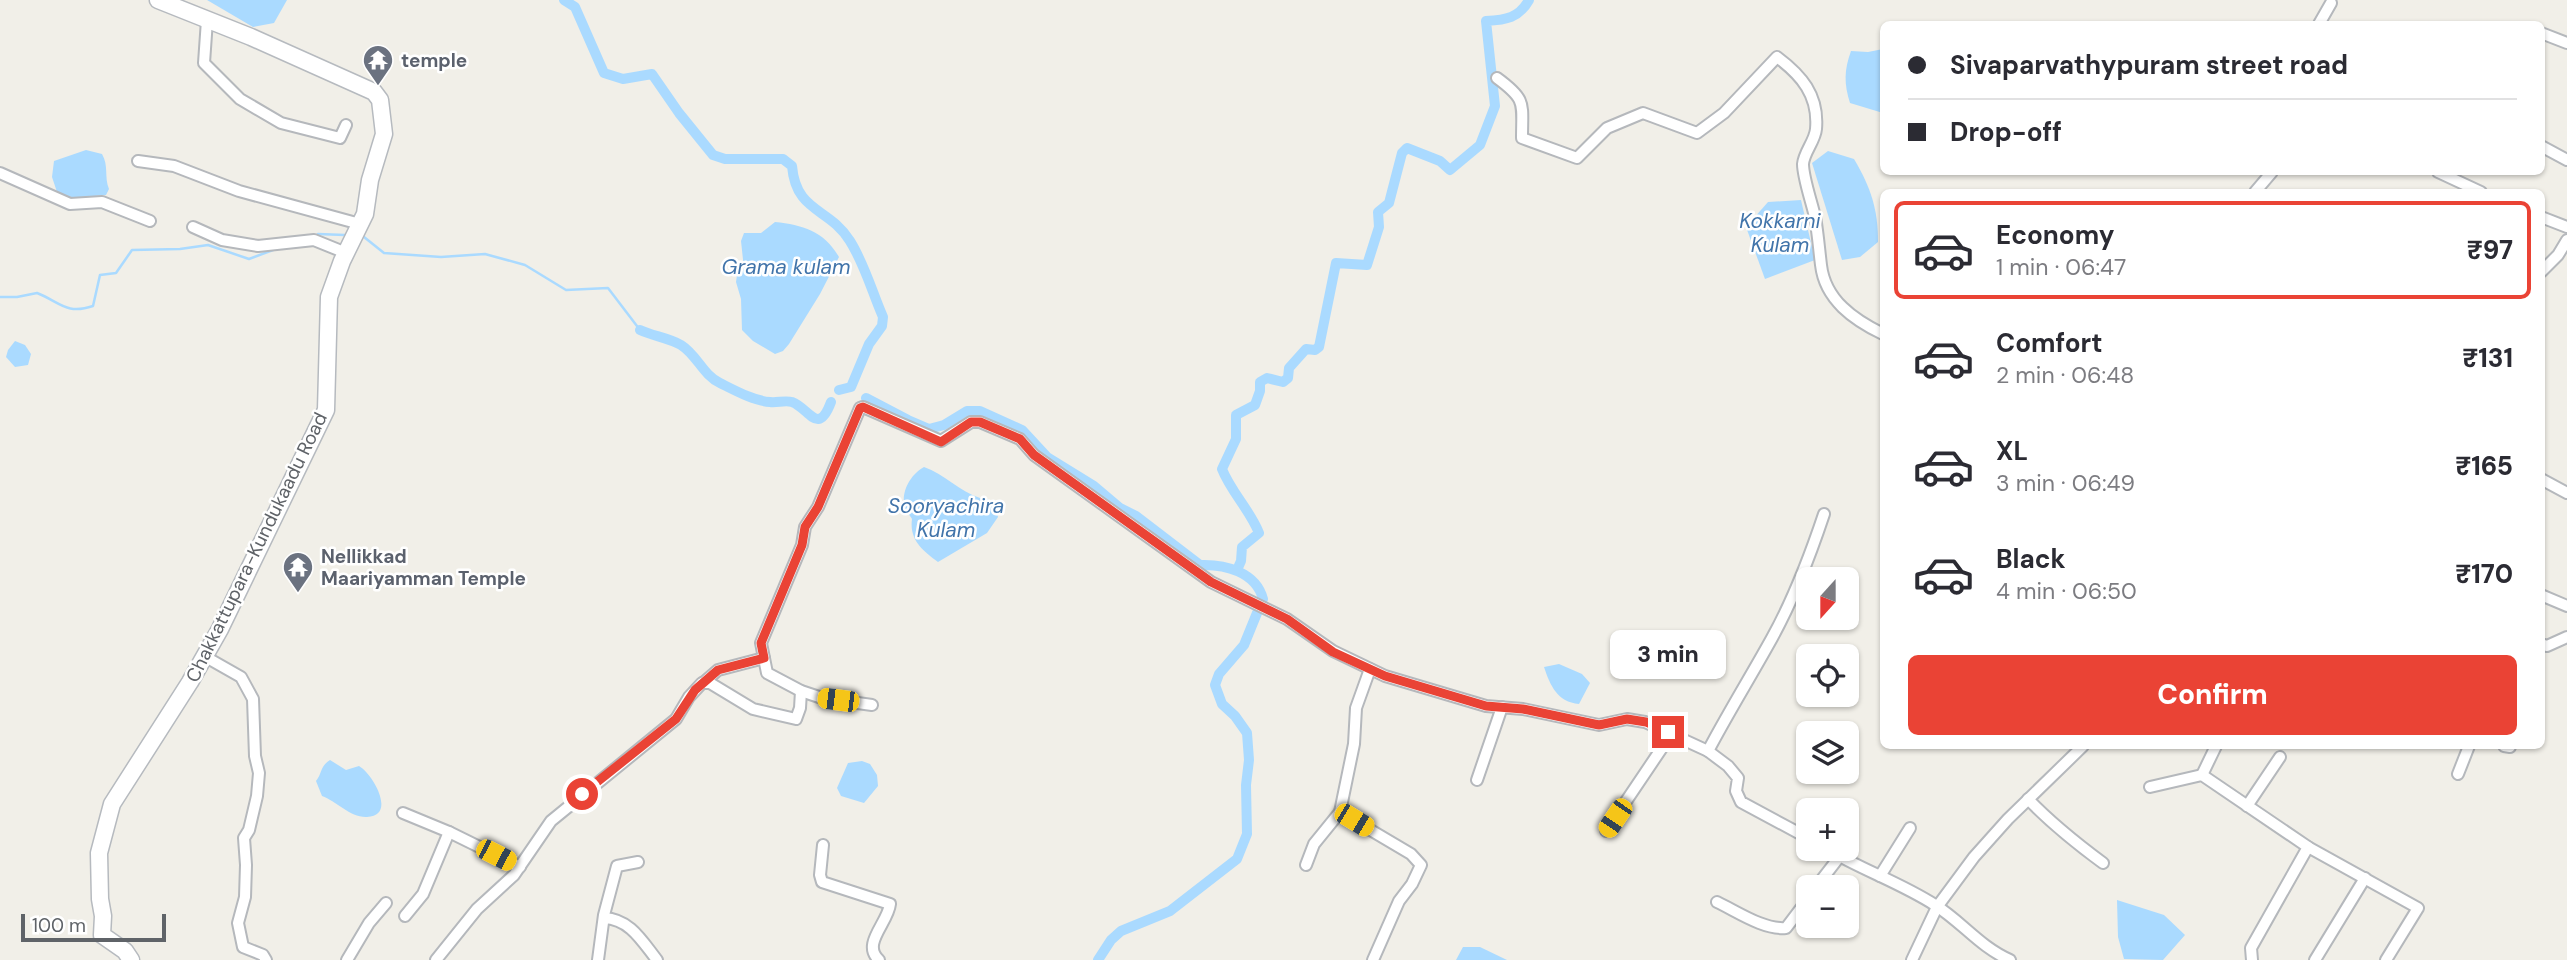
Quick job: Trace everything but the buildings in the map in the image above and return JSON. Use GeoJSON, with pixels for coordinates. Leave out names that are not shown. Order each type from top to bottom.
{"type":"FeatureCollection","features":[{"type":"Feature","properties":{"kind":"street","name":"Chakkattupara-Kundukaadu Road"},"geometry":{"type":"LineString","coordinates":[[131,960],[125,951],[102,935],[99,853],[112,804],[204,656],[326,410],[329,297],[365,214],[370,180],[384,134],[380,100],[374,92],[158,0]]}},
{"type":"Feature","properties":{"kind":"street"},"geometry":{"type":"LineString","coordinates":[[2321,21],[2331,3]]}},
{"type":"Feature","properties":{"kind":"street"},"geometry":{"type":"LineString","coordinates":[[207,20],[204,62],[240,99],[281,123],[340,138],[346,124]]}},
{"type":"Feature","properties":{"kind":"street"},"geometry":{"type":"LineString","coordinates":[[2545,35],[2567,43]]}},
{"type":"Feature","properties":{"kind":"street"},"geometry":{"type":"LineString","coordinates":[[1497,78],[1516,92],[1522,102],[1522,138],[1577,158],[1607,128],[1643,113],[1697,132],[1724,113],[1777,57],[1793,69],[1808,86],[1814,108],[1816,129],[1803,164],[1821,244],[1821,267],[1831,295],[1847,313],[1880,332]]}},
{"type":"Feature","properties":{"kind":"street"},"geometry":{"type":"LineString","coordinates":[[2545,148],[2567,160]]}},
{"type":"Feature","properties":{"kind":"street"},"geometry":{"type":"LineString","coordinates":[[138,161],[174,166],[239,191],[360,224]]}},
{"type":"Feature","properties":{"kind":"street"},"geometry":{"type":"LineString","coordinates":[[0,173],[70,204],[102,202],[150,221]]}},
{"type":"Feature","properties":{"kind":"street"},"geometry":{"type":"LineString","coordinates":[[2258,189],[2269,175]]}},
{"type":"Feature","properties":{"kind":"street"},"geometry":{"type":"LineString","coordinates":[[2444,175],[2475,189]]}},
{"type":"Feature","properties":{"kind":"street"},"geometry":{"type":"LineString","coordinates":[[2545,218],[2567,227]]}},
{"type":"Feature","properties":{"kind":"street"},"geometry":{"type":"LineString","coordinates":[[194,227],[222,240],[258,246],[314,240],[346,253]]}},
{"type":"Feature","properties":{"kind":"street"},"geometry":{"type":"LineString","coordinates":[[2545,265],[2558,255],[2567,240]]}},
{"type":"Feature","properties":{"kind":"street"},"geometry":{"type":"LineString","coordinates":[[872,705],[822,698],[801,691],[767,673],[761,643],[798,553],[805,527],[818,507],[860,408],[863,407],[941,442],[971,422],[980,422],[1020,439],[1034,455],[1211,582],[1287,619],[1333,652],[1385,676],[1486,706],[1546,713],[1599,725],[1627,719],[1646,722],[1672,733],[1708,751],[1728,766],[1738,778],[1736,792],[1741,802],[1796,832]]}},
{"type":"Feature","properties":{"kind":"street"},"geometry":{"type":"LineString","coordinates":[[2545,482],[2567,493]]}},
{"type":"Feature","properties":{"kind":"street"},"geometry":{"type":"LineString","coordinates":[[1708,751],[1738,694],[1773,637],[1796,588],[1824,514]]}},
{"type":"Feature","properties":{"kind":"street"},"geometry":{"type":"LineString","coordinates":[[2545,597],[2567,606]]}},
{"type":"Feature","properties":{"kind":"street"},"geometry":{"type":"LineString","coordinates":[[2545,645],[2567,637]]}},
{"type":"Feature","properties":{"kind":"street"},"geometry":{"type":"LineString","coordinates":[[204,656],[241,677],[253,698],[255,757],[259,773],[257,796],[249,830],[244,838],[245,897],[238,923],[243,947],[263,955],[266,960]]}},
{"type":"Feature","properties":{"kind":"street"},"geometry":{"type":"LineString","coordinates":[[436,960],[477,909],[514,875],[551,821],[676,719],[702,683],[718,670],[764,658]]}},
{"type":"Feature","properties":{"kind":"street"},"geometry":{"type":"LineString","coordinates":[[1306,864],[1314,844],[1340,812],[1354,744],[1356,708],[1370,669]]}},
{"type":"Feature","properties":{"kind":"street"},"geometry":{"type":"LineString","coordinates":[[702,683],[710,683],[753,709],[796,719],[801,691]]}},
{"type":"Feature","properties":{"kind":"street"},"geometry":{"type":"LineString","coordinates":[[1477,780],[1502,707]]}},
{"type":"Feature","properties":{"kind":"street"},"geometry":{"type":"LineString","coordinates":[[1606,831],[1672,733]]}},
{"type":"Feature","properties":{"kind":"street"},"geometry":{"type":"LineString","coordinates":[[1912,960],[1937,906],[1974,857],[2080,749]]}},
{"type":"Feature","properties":{"kind":"street"},"geometry":{"type":"LineString","coordinates":[[2202,775],[2215,749]]}},
{"type":"Feature","properties":{"kind":"street"},"geometry":{"type":"LineString","coordinates":[[2458,774],[2468,749]]}},
{"type":"Feature","properties":{"kind":"street"},"geometry":{"type":"LineString","coordinates":[[2247,806],[2280,757]]}},
{"type":"Feature","properties":{"kind":"street"},"geometry":{"type":"LineString","coordinates":[[2150,787],[2202,775],[2308,847],[2418,908],[2386,960]]}},
{"type":"Feature","properties":{"kind":"street"},"geometry":{"type":"LineString","coordinates":[[2028,799],[2057,829],[2103,863]]}},
{"type":"Feature","properties":{"kind":"street"},"geometry":{"type":"LineString","coordinates":[[1340,812],[1411,855],[1420,865],[1412,884],[1399,901],[1373,960]]}},
{"type":"Feature","properties":{"kind":"street"},"geometry":{"type":"LineString","coordinates":[[403,813],[520,867]]}},
{"type":"Feature","properties":{"kind":"street"},"geometry":{"type":"LineString","coordinates":[[1880,876],[1910,828]]}},
{"type":"Feature","properties":{"kind":"street"},"geometry":{"type":"LineString","coordinates":[[405,916],[423,894],[449,832]]}},
{"type":"Feature","properties":{"kind":"street"},"geometry":{"type":"LineString","coordinates":[[823,845],[820,875],[822,882],[890,904],[889,912],[872,945],[873,954],[879,960]]}},
{"type":"Feature","properties":{"kind":"street"},"geometry":{"type":"LineString","coordinates":[[2252,960],[2250,948],[2308,847]]}},
{"type":"Feature","properties":{"kind":"street"},"geometry":{"type":"LineString","coordinates":[[1825,875],[1836,861]]}},
{"type":"Feature","properties":{"kind":"street"},"geometry":{"type":"LineString","coordinates":[[1850,861],[1937,906],[1995,954],[2010,960]]}},
{"type":"Feature","properties":{"kind":"street"},"geometry":{"type":"LineString","coordinates":[[598,960],[604,918],[617,866],[638,862]]}},
{"type":"Feature","properties":{"kind":"street"},"geometry":{"type":"LineString","coordinates":[[2315,960],[2365,878]]}},
{"type":"Feature","properties":{"kind":"street"},"geometry":{"type":"LineString","coordinates":[[1717,902],[1769,926],[1786,928],[1796,915]]}},
{"type":"Feature","properties":{"kind":"street"},"geometry":{"type":"LineString","coordinates":[[346,960],[369,923],[386,904]]}},
{"type":"Feature","properties":{"kind":"street"},"geometry":{"type":"LineString","coordinates":[[604,918],[615,919],[635,931],[657,960]]}},
{"type":"Feature","properties":{"kind":"water"},"geometry":{"type":"Polygon","coordinates":[[[207,0],[287,0],[274,23],[253,27],[207,0]]]}},
{"type":"Feature","properties":{"kind":"water"},"geometry":{"type":"Polygon","coordinates":[[[1880,50],[1880,112],[1850,103],[1847,90],[1847,64],[1851,51],[1880,50]]]}},
{"type":"Feature","properties":{"kind":"water"},"geometry":{"type":"Polygon","coordinates":[[[86,150],[102,154],[104,158],[109,189],[106,195],[74,198],[57,192],[52,177],[54,161],[86,150]]]}},
{"type":"Feature","properties":{"kind":"water"},"geometry":{"type":"Polygon","coordinates":[[[1828,151],[1854,159],[1872,199],[1877,219],[1878,242],[1860,257],[1842,260],[1812,163],[1828,151]]]}},
{"type":"Feature","properties":{"kind":"water","name":"Kokkarni Kulam"},"geometry":{"type":"Polygon","coordinates":[[[1801,200],[1815,260],[1765,279],[1746,227],[1768,202],[1801,200]]]}},
{"type":"Feature","properties":{"kind":"water","name":"Grama kulam"},"geometry":{"type":"Polygon","coordinates":[[[775,222],[795,225],[820,235],[839,257],[789,344],[783,351],[775,354],[753,341],[742,330],[741,299],[736,282],[737,275],[744,269],[741,241],[744,233],[761,233],[775,222]]]}},
{"type":"Feature","properties":{"kind":"water"},"geometry":{"type":"Polygon","coordinates":[[[15,341],[25,345],[31,354],[28,365],[15,367],[6,357],[15,341]]]}},
{"type":"Feature","properties":{"kind":"water","name":"Sooryachira Kulam"},"geometry":{"type":"Polygon","coordinates":[[[924,467],[972,495],[987,499],[995,507],[998,517],[987,533],[938,562],[922,549],[915,539],[912,519],[904,502],[908,484],[924,467]]]}},
{"type":"Feature","properties":{"kind":"water"},"geometry":{"type":"Polygon","coordinates":[[[1559,664],[1582,674],[1590,683],[1579,704],[1565,700],[1555,692],[1549,680],[1544,667],[1559,664]]]}},
{"type":"Feature","properties":{"kind":"water"},"geometry":{"type":"Polygon","coordinates":[[[330,760],[346,770],[359,766],[365,770],[380,794],[380,810],[376,815],[355,815],[322,796],[316,781],[324,765],[330,760]]]}},
{"type":"Feature","properties":{"kind":"water"},"geometry":{"type":"Polygon","coordinates":[[[862,761],[870,764],[877,775],[878,786],[864,803],[841,796],[837,788],[848,763],[862,761]]]}},
{"type":"Feature","properties":{"kind":"water"},"geometry":{"type":"Polygon","coordinates":[[[2117,900],[2164,915],[2185,935],[2163,960],[2124,959],[2118,937],[2117,900]]]}},
{"type":"Feature","properties":{"kind":"water"},"geometry":{"type":"Polygon","coordinates":[[[1463,947],[1480,947],[1507,960],[1456,960],[1463,947]]]}},
{"type":"Feature","properties":{"kind":"waterway"},"geometry":{"type":"LineString","coordinates":[[564,0],[575,7],[604,73],[623,79],[652,74],[713,155],[725,159],[783,159],[792,166],[800,193],[842,230],[850,241],[883,317],[882,326],[869,344],[851,387],[839,390]]}},
{"type":"Feature","properties":{"kind":"waterway"},"geometry":{"type":"LineString","coordinates":[[1237,570],[1242,547],[1259,533],[1222,469],[1236,439],[1236,415],[1255,405],[1260,382],[1267,378],[1283,382],[1288,378],[1289,368],[1306,349],[1315,350],[1319,347],[1336,263],[1367,265],[1379,227],[1378,212],[1389,203],[1402,153],[1407,148],[1440,161],[1450,170],[1480,145],[1495,106],[1486,21],[1511,17],[1521,11],[1529,0]]}},
{"type":"Feature","properties":{"kind":"waterway"},"geometry":{"type":"LineString","coordinates":[[318,234],[345,235]]}},
{"type":"Feature","properties":{"kind":"waterway"},"geometry":{"type":"LineString","coordinates":[[364,237],[384,253],[441,257],[485,254],[525,265],[566,290],[608,288],[640,330]]}},
{"type":"Feature","properties":{"kind":"waterway"},"geometry":{"type":"LineString","coordinates":[[0,297],[37,293],[69,308],[84,308],[93,306],[100,275],[116,273],[132,250],[180,249],[208,245],[249,259],[273,250]]}},
{"type":"Feature","properties":{"kind":"waterway"},"geometry":{"type":"LineString","coordinates":[[640,330],[681,345],[714,379],[751,397],[770,402],[792,402],[817,419],[822,418],[831,402]]}},
{"type":"Feature","properties":{"kind":"waterway"},"geometry":{"type":"LineString","coordinates":[[866,398],[929,429],[944,425],[967,411],[980,411],[1022,430],[1047,457],[1094,486],[1120,508],[1136,516],[1200,565],[1229,568],[1247,576],[1254,582],[1263,599]]}},
{"type":"Feature","properties":{"kind":"waterway"},"geometry":{"type":"LineString","coordinates":[[1098,960],[1111,940],[1121,931],[1170,911],[1237,859],[1247,834],[1247,733],[1222,704],[1215,685],[1219,674],[1244,645],[1257,613]]}},
{"type":"Feature","properties":{"kind":"place","name":"temple"},"geometry":{"type":"Point","coordinates":[378,87]}},
{"type":"Feature","properties":{"kind":"place","name":"Nellikkad Maariyamman Temple"},"geometry":{"type":"Point","coordinates":[298,594]}},
{"type":"Feature","properties":{"kind":"route"},"geometry":{"type":"LineString","coordinates":[[582,794],[676,719],[695,690],[718,670],[764,658],[761,643],[764,633],[802,545],[805,527],[818,507],[860,408],[863,407],[941,442],[971,422],[980,422],[1020,439],[1034,455],[1211,582],[1287,619],[1333,652],[1385,676],[1486,706],[1523,709],[1599,725],[1627,719],[1646,722],[1668,732]]}}]}
